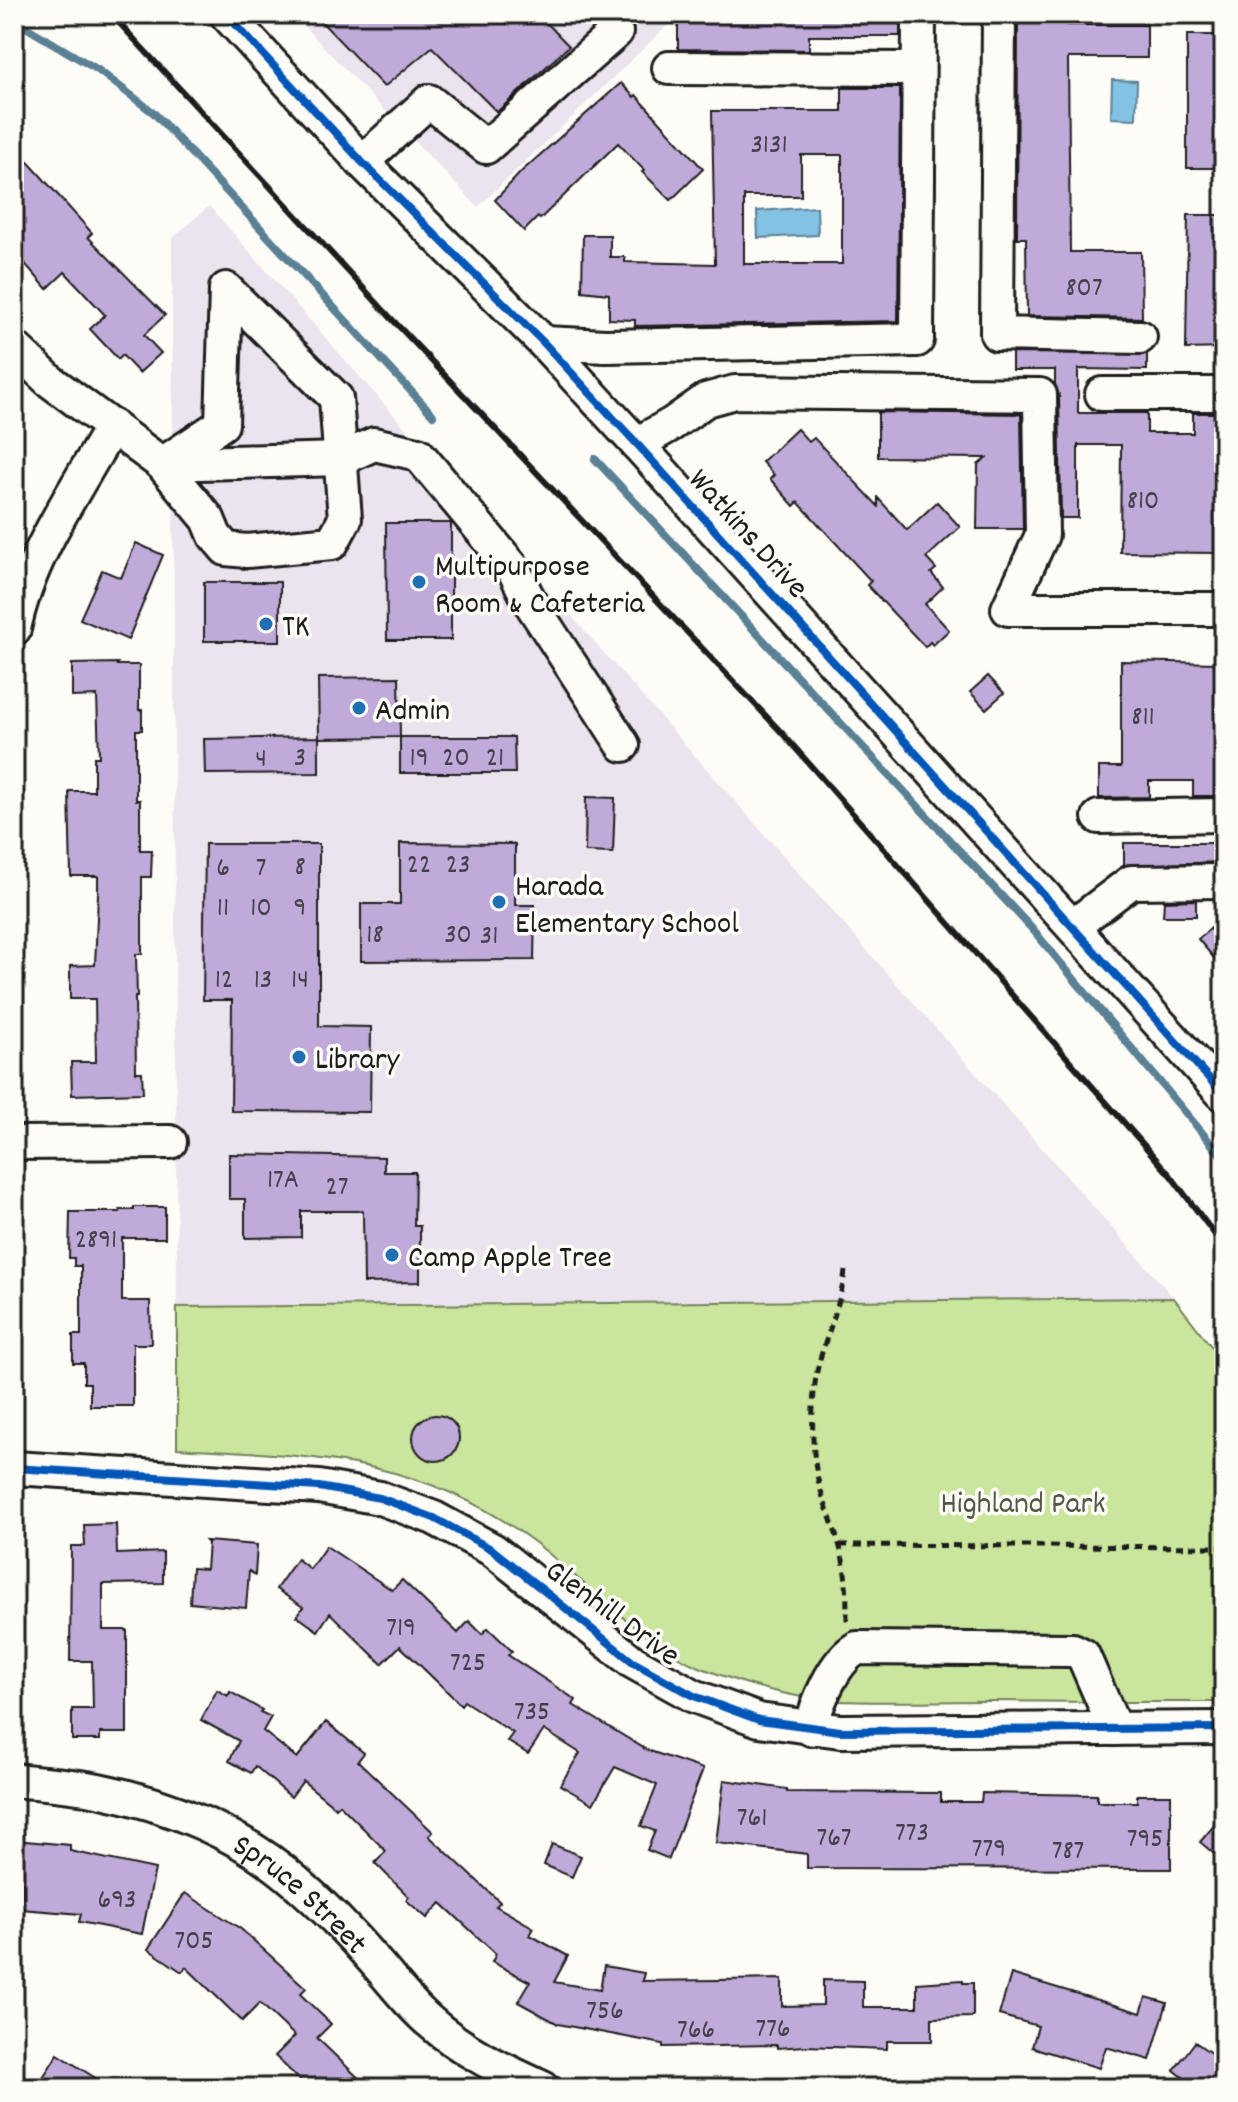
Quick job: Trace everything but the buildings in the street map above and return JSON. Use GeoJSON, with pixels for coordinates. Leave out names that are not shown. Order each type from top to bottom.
{"type":"FeatureCollection","features":[{"type":"Feature","properties":{"kind":"street","name":"Watkins Drive"},"geometry":{"type":"LineString","coordinates":[[226,14],[362,162],[544,343],[1224,1095]]}},
{"type":"Feature","properties":{"kind":"street"},"geometry":{"type":"LineString","coordinates":[[544,343],[606,346],[917,340],[919,14]]}},
{"type":"Feature","properties":{"kind":"street"},"geometry":{"type":"LineString","coordinates":[[999,14],[997,334],[1140,337]]}},
{"type":"Feature","properties":{"kind":"street"},"geometry":{"type":"LineString","coordinates":[[362,162],[429,101],[486,147],[610,20]]}},
{"type":"Feature","properties":{"kind":"street"},"geometry":{"type":"LineString","coordinates":[[669,68],[918,69]]}},
{"type":"Feature","properties":{"kind":"street"},"geometry":{"type":"LineString","coordinates":[[14,347],[50,381],[162,464],[208,519],[215,536],[226,549],[247,551],[332,543],[345,519],[336,398],[226,289],[222,424],[162,464]]}},
{"type":"Feature","properties":{"kind":"street"},"geometry":{"type":"LineString","coordinates":[[637,444],[706,400],[735,392],[1040,395],[1042,535],[1008,609],[1224,609]]}},
{"type":"Feature","properties":{"kind":"street"},"geometry":{"type":"LineString","coordinates":[[1102,394],[1224,394]]}},
{"type":"Feature","properties":{"kind":"street"},"geometry":{"type":"LineString","coordinates":[[14,629],[45,545],[112,426]]}},
{"type":"Feature","properties":{"kind":"street"},"geometry":{"type":"LineString","coordinates":[[162,464],[341,459],[374,444],[418,454],[513,568],[530,602],[623,745]]}},
{"type":"Feature","properties":{"kind":"street"},"geometry":{"type":"LineString","coordinates":[[1099,817],[1224,815]]}},
{"type":"Feature","properties":{"kind":"street"},"geometry":{"type":"LineString","coordinates":[[1073,926],[1131,882],[1224,881]]}},
{"type":"Feature","properties":{"kind":"street"},"geometry":{"type":"LineString","coordinates":[[14,1143],[170,1142]]}},
{"type":"Feature","properties":{"kind":"street","name":"Glenhill Drive"},"geometry":{"type":"LineString","coordinates":[[14,1468],[319,1487],[380,1498],[434,1518],[493,1550],[633,1662],[694,1696],[759,1720],[811,1729],[1212,1729]]}},
{"type":"Feature","properties":{"kind":"street"},"geometry":{"type":"LineString","coordinates":[[811,1729],[816,1706],[846,1654],[857,1648],[1073,1650],[1083,1655],[1115,1729]]}},
{"type":"Feature","properties":{"kind":"street","name":"Spruce Street"},"geometry":{"type":"LineString","coordinates":[[14,1780],[97,1790],[145,1802],[199,1823],[261,1856],[293,1879],[329,1913],[429,2021],[471,2053],[543,2088]]}},
{"type":"Feature","properties":{"kind":"path"},"geometry":{"type":"LineString","coordinates":[[845,1271],[841,1296],[819,1362],[814,1400],[815,1467],[824,1505],[840,1545],[847,1587],[847,1632]]}},
{"type":"Feature","properties":{"kind":"path"},"geometry":{"type":"LineString","coordinates":[[840,1545],[1224,1547]]}},
{"type":"Feature","properties":{"kind":"shaded area"},"geometry":{"type":"Polygon","coordinates":[[[292,14],[669,14],[669,24],[478,207],[292,14]]]}},
{"type":"Feature","properties":{"kind":"shaded area","name":"Harada Elementary School"},"geometry":{"type":"Polygon","coordinates":[[[209,206],[1174,1298],[177,1307],[172,239],[209,206]]]}},
{"type":"Feature","properties":{"kind":"green space","name":"Highland Park"},"geometry":{"type":"Polygon","coordinates":[[[1174,1298],[1224,1363],[1224,1702],[855,1702],[820,1700],[768,1690],[702,1668],[657,1644],[533,1541],[491,1513],[449,1492],[406,1476],[363,1466],[274,1454],[177,1448],[177,1307],[1174,1298]]]}},
{"type":"Feature","properties":{"kind":"water"},"geometry":{"type":"Polygon","coordinates":[[[1112,80],[1137,81],[1136,119],[1111,118],[1112,80]]]}},
{"type":"Feature","properties":{"kind":"water"},"geometry":{"type":"Polygon","coordinates":[[[817,207],[818,235],[758,238],[757,211],[817,207]]]}},
{"type":"Feature","properties":{"kind":"waterway"},"geometry":{"type":"LineString","coordinates":[[14,20],[98,70],[154,113],[433,415]]}},
{"type":"Feature","properties":{"kind":"waterway"},"geometry":{"type":"LineString","coordinates":[[595,459],[1034,931],[1224,1159]]}},
{"type":"Feature","properties":{"kind":"railway"},"geometry":{"type":"LineString","coordinates":[[111,14],[390,317],[783,734],[1171,1176],[1224,1247]]}},
{"type":"Feature","properties":{"kind":"cycle path"},"geometry":{"type":"LineString","coordinates":[[226,14],[362,162],[544,343],[1224,1095]]}},
{"type":"Feature","properties":{"kind":"cycle path"},"geometry":{"type":"LineString","coordinates":[[14,1468],[319,1487],[380,1498],[434,1518],[493,1550],[633,1662],[694,1696],[759,1720],[840,1731],[1224,1728]]}},
{"type":"Feature","properties":{"kind":"place","name":"Multipurpose Room & Cafeteria"},"geometry":{"type":"Point","coordinates":[419,582]}},
{"type":"Feature","properties":{"kind":"place","name":"TK"},"geometry":{"type":"Point","coordinates":[266,624]}},
{"type":"Feature","properties":{"kind":"place","name":"Admin"},"geometry":{"type":"Point","coordinates":[359,708]}},
{"type":"Feature","properties":{"kind":"place","name":"Harada Elementary School"},"geometry":{"type":"Point","coordinates":[499,902]}},
{"type":"Feature","properties":{"kind":"place","name":"Library"},"geometry":{"type":"Point","coordinates":[299,1057]}},
{"type":"Feature","properties":{"kind":"place","name":"Camp Apple Tree"},"geometry":{"type":"Point","coordinates":[392,1255]}}]}
